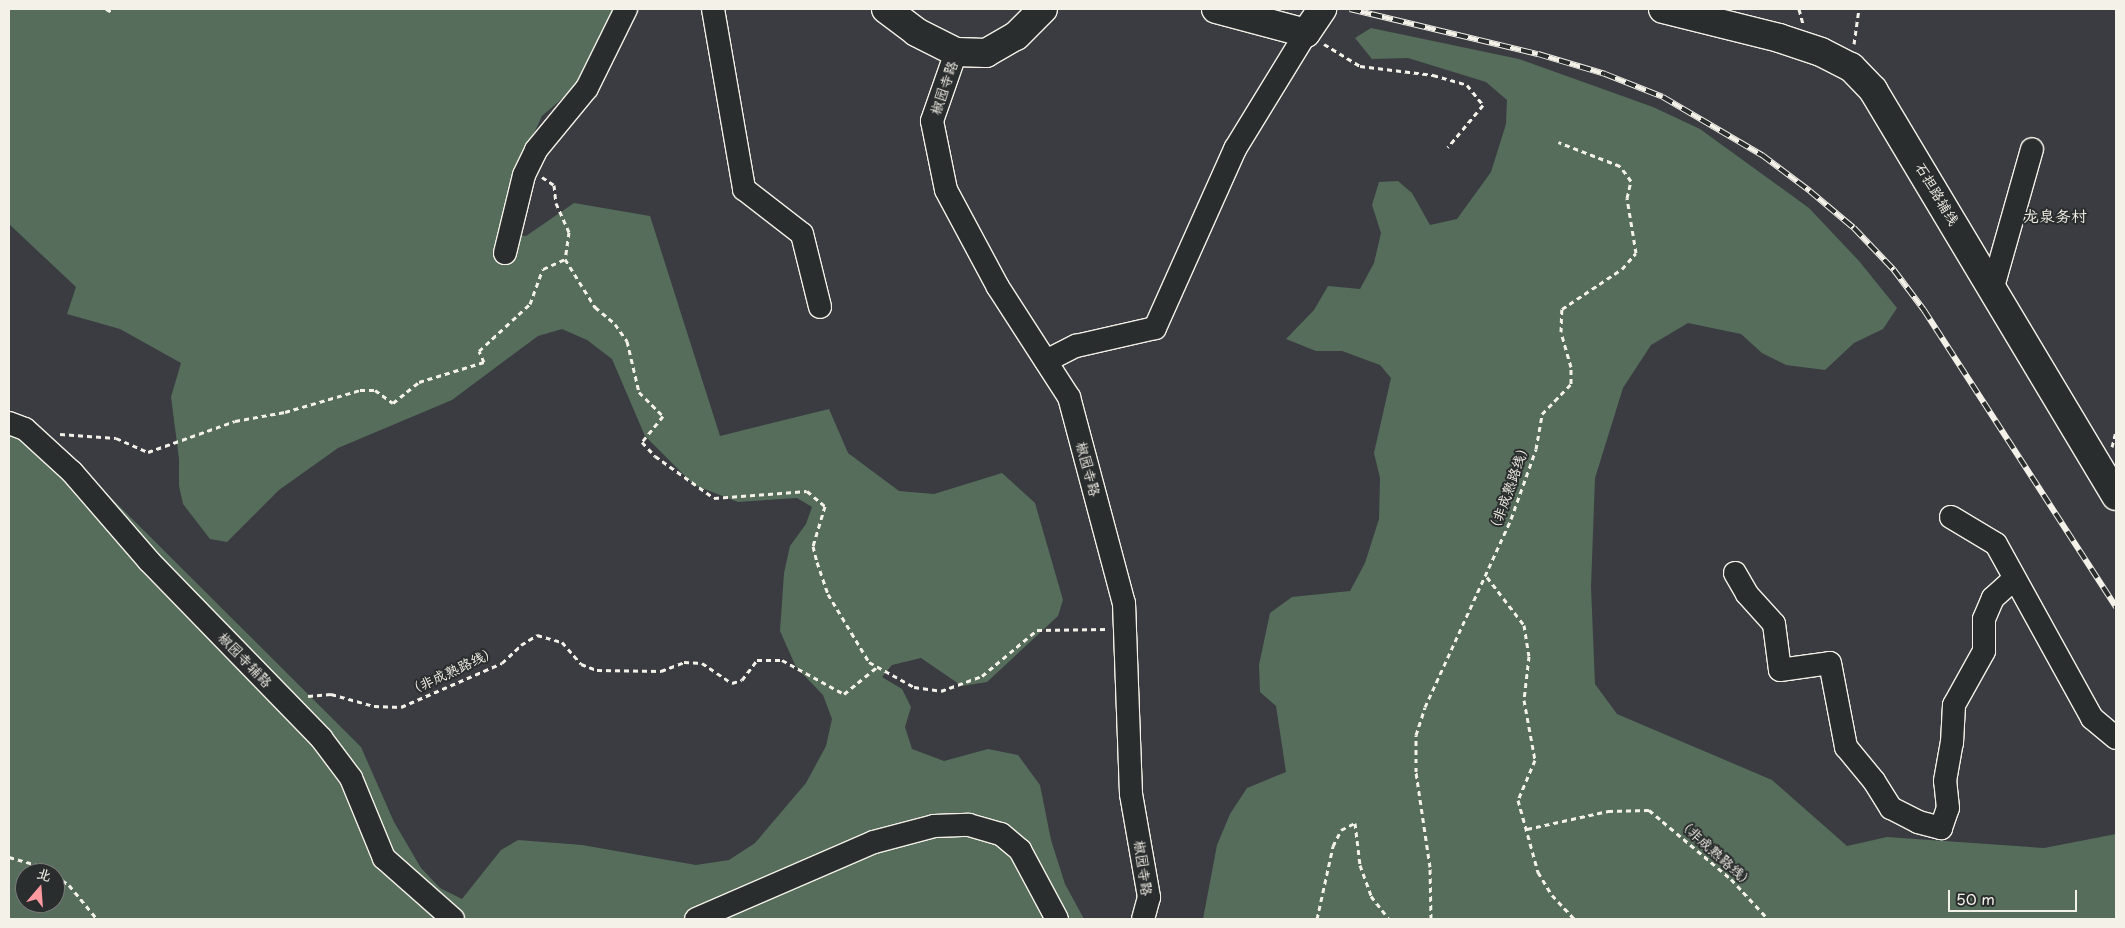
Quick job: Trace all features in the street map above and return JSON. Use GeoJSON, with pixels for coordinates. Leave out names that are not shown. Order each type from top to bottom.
{"type":"FeatureCollection","features":[{"type":"Feature","properties":{"kind":"main road"},"geometry":{"type":"LineString","coordinates":[[886,9],[916,32],[956,52],[986,53],[1016,36],[1043,9]]}},
{"type":"Feature","properties":{"kind":"main road"},"geometry":{"type":"LineString","coordinates":[[1216,9],[1306,33],[1322,9]]}},
{"type":"Feature","properties":{"kind":"main road","name":"石担路辅线"},"geometry":{"type":"LineString","coordinates":[[1663,9],[1778,38],[1821,52],[1850,67],[1873,90],[1896,124],[2116,496]]}},
{"type":"Feature","properties":{"kind":"street"},"geometry":{"type":"LineString","coordinates":[[505,253],[528,168],[550,130],[587,88],[626,9]]}},
{"type":"Feature","properties":{"kind":"street"},"geometry":{"type":"LineString","coordinates":[[713,9],[744,189],[802,234],[820,307]]}},
{"type":"Feature","properties":{"kind":"street"},"geometry":{"type":"LineString","coordinates":[[1046,362],[1076,346],[1155,328],[1236,149],[1306,33]]}},
{"type":"Feature","properties":{"kind":"street","name":"椒园寺路"},"geometry":{"type":"LineString","coordinates":[[956,52],[932,120],[946,190],[998,287],[1069,397],[1124,603],[1131,794],[1149,896],[1143,919]]}},
{"type":"Feature","properties":{"kind":"street"},"geometry":{"type":"LineString","coordinates":[[1992,287],[2032,149]]}},
{"type":"Feature","properties":{"kind":"street","name":"椒园寺辅路"},"geometry":{"type":"LineString","coordinates":[[9,423],[25,429],[72,472],[149,561],[321,738],[351,778],[384,858],[453,919]]}},
{"type":"Feature","properties":{"kind":"street"},"geometry":{"type":"LineString","coordinates":[[1951,517],[1996,544],[2014,580],[2058,653],[2092,718],[2116,738]]}},
{"type":"Feature","properties":{"kind":"street"},"geometry":{"type":"LineString","coordinates":[[1735,573],[1747,594],[1774,624],[1780,670],[1830,663],[1846,747],[1874,780],[1891,808],[1918,822],[1941,828],[1948,808],[1945,780],[1952,743],[1954,705],[1984,651],[1984,619],[1993,598],[2014,580]]}},
{"type":"Feature","properties":{"kind":"street"},"geometry":{"type":"LineString","coordinates":[[696,919],[874,842],[934,826],[969,825],[1001,834],[1020,850],[1057,919]]}},
{"type":"Feature","properties":{"kind":"path"},"geometry":{"type":"LineString","coordinates":[[106,9],[114,13]]}},
{"type":"Feature","properties":{"kind":"path"},"geometry":{"type":"LineString","coordinates":[[1850,67],[1859,9]]}},
{"type":"Feature","properties":{"kind":"path"},"geometry":{"type":"LineString","coordinates":[[1306,33],[1360,66],[1433,75],[1467,86],[1483,105],[1448,147]]}},
{"type":"Feature","properties":{"kind":"path","name":"（非成熟路线）"},"geometry":{"type":"LineString","coordinates":[[1431,919],[1430,867],[1416,772],[1416,735],[1425,707],[1486,577],[1525,484],[1536,449],[1542,414],[1571,384],[1570,367],[1561,332],[1562,309],[1622,269],[1636,253],[1627,198],[1631,181],[1620,166],[1558,142]]}},
{"type":"Feature","properties":{"kind":"path"},"geometry":{"type":"LineString","coordinates":[[528,168],[554,185],[556,203],[569,232],[565,260],[596,307],[615,324],[627,341],[639,392],[663,416],[642,442],[655,456],[714,498],[807,491],[825,506],[813,546],[816,562],[828,594],[858,640],[869,662],[914,687],[941,691],[982,676],[1037,630],[1125,630]]}},
{"type":"Feature","properties":{"kind":"path"},"geometry":{"type":"LineString","coordinates":[[35,438],[94,434],[116,438],[148,452],[234,421],[286,412],[360,390],[375,390],[393,403],[419,382],[484,362],[479,351],[530,304],[543,269],[565,260]]}},
{"type":"Feature","properties":{"kind":"path"},"geometry":{"type":"LineString","coordinates":[[1486,577],[1524,624],[1528,656],[1524,700],[1535,760],[1518,800],[1538,872],[1552,895],[1574,919]]}},
{"type":"Feature","properties":{"kind":"path","name":"（非成熟路线）"},"geometry":{"type":"LineString","coordinates":[[283,699],[331,694],[374,706],[401,707],[502,663],[521,645],[537,636],[562,642],[581,664],[597,670],[661,671],[684,662],[702,663],[732,683],[742,680],[757,660],[782,660],[844,694],[877,667]]}},
{"type":"Feature","properties":{"kind":"path","name":"（非成熟路线）"},"geometry":{"type":"LineString","coordinates":[[1527,829],[1608,811],[1649,810],[1731,879],[1768,919]]}},
{"type":"Feature","properties":{"kind":"path"},"geometry":{"type":"LineString","coordinates":[[1317,919],[1333,846],[1341,830],[1355,823],[1360,865],[1371,896],[1389,919]]}},
{"type":"Feature","properties":{"kind":"path"},"geometry":{"type":"LineString","coordinates":[[9,857],[30,863]]}},
{"type":"Feature","properties":{"kind":"path"},"geometry":{"type":"LineString","coordinates":[[65,882],[97,919]]}},
{"type":"Feature","properties":{"kind":"green space"},"geometry":{"type":"Polygon","coordinates":[[[9,9],[613,9],[601,54],[572,90],[542,116],[524,155],[507,234],[526,236],[574,203],[650,216],[720,436],[829,409],[848,453],[899,491],[934,494],[1002,473],[1035,503],[1063,600],[1058,616],[987,682],[962,686],[921,658],[892,665],[882,677],[902,689],[911,707],[905,727],[912,749],[944,761],[988,749],[1018,755],[1040,785],[1051,840],[1065,884],[1084,919],[9,919],[9,423],[33,427],[54,441],[361,747],[394,822],[421,868],[440,888],[462,899],[501,850],[518,840],[582,845],[696,865],[729,860],[755,843],[806,783],[826,746],[832,719],[823,695],[796,667],[780,631],[784,573],[790,546],[806,524],[812,507],[797,498],[738,502],[694,485],[645,436],[612,359],[587,340],[562,329],[538,336],[452,400],[338,448],[279,490],[227,542],[210,539],[183,504],[179,486],[179,459],[171,397],[181,363],[120,329],[67,314],[76,287],[9,224],[9,9]]]}},
{"type":"Feature","properties":{"kind":"green space"},"geometry":{"type":"Polygon","coordinates":[[[1371,28],[1519,59],[1653,107],[1700,129],[1809,208],[1859,261],[1897,308],[1883,329],[1854,343],[1825,370],[1786,365],[1762,353],[1741,334],[1688,323],[1651,345],[1623,388],[1595,478],[1591,587],[1595,684],[1617,714],[1772,780],[1847,846],[1887,837],[2044,848],[2116,834],[2116,919],[1203,919],[1217,845],[1230,814],[1247,788],[1286,772],[1276,706],[1260,692],[1259,665],[1270,613],[1292,597],[1350,591],[1365,563],[1379,519],[1380,478],[1374,453],[1391,378],[1380,365],[1342,351],[1316,351],[1286,339],[1314,310],[1328,286],[1360,289],[1374,263],[1381,233],[1372,205],[1379,182],[1398,181],[1412,193],[1430,225],[1457,219],[1491,172],[1506,124],[1507,100],[1486,82],[1408,58],[1372,59],[1355,38],[1371,28]]]}},
{"type":"Feature","properties":{"kind":"railway"},"geometry":{"type":"LineString","coordinates":[[1350,9],[1538,54],[1605,74],[1663,97],[1762,155],[1810,191],[1854,228],[1894,270],[1924,310],[2116,607]]}},
{"type":"Feature","properties":{"kind":"district","name":"龙泉务村"},"geometry":{"type":"Point","coordinates":[2055,215]}}]}
